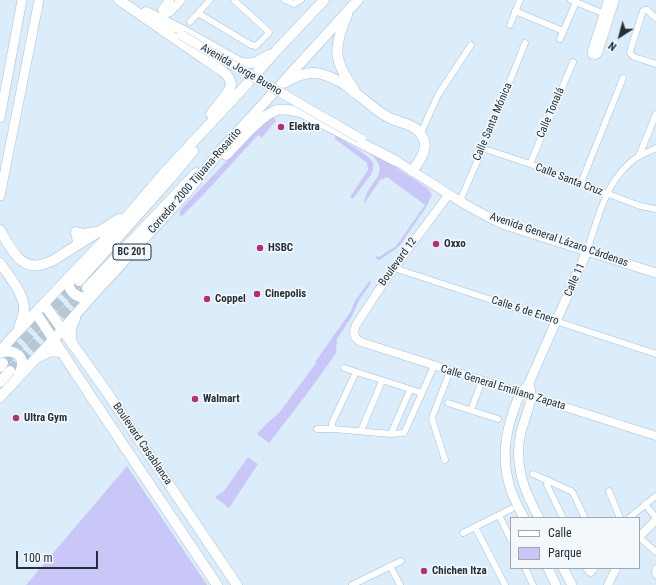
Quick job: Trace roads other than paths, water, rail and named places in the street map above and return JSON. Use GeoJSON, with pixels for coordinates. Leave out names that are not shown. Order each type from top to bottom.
{"type":"FeatureCollection","features":[{"type":"Feature","properties":{"kind":"main road"},"geometry":{"type":"LineString","coordinates":[[0,118],[22,0]]}},
{"type":"Feature","properties":{"kind":"main road"},"geometry":{"type":"LineString","coordinates":[[0,196],[39,0]]}},
{"type":"Feature","properties":{"kind":"main road","name":"Corredor 2000 Tijuana-Rosarito"},"geometry":{"type":"LineString","coordinates":[[5,364],[33,361],[62,330],[79,310],[82,285],[131,212],[324,0]]}},
{"type":"Feature","properties":{"kind":"main road","name":"Corredor 2000 Tijuana-Rosarito"},"geometry":{"type":"LineString","coordinates":[[0,396],[5,364],[18,331],[44,304],[82,285],[187,192],[222,149],[358,0]]}},
{"type":"Feature","properties":{"kind":"main road"},"geometry":{"type":"LineString","coordinates":[[122,1],[184,31],[242,63],[258,62],[276,51]]}},
{"type":"Feature","properties":{"kind":"main road"},"geometry":{"type":"LineString","coordinates":[[122,1],[222,70],[230,80],[231,85],[228,92],[164,174]]}},
{"type":"Feature","properties":{"kind":"main road","name":"Avenida Jorge Bueno"},"geometry":{"type":"LineString","coordinates":[[122,1],[361,140]]}},
{"type":"Feature","properties":{"kind":"main road"},"geometry":{"type":"LineString","coordinates":[[350,9],[337,43],[337,54],[343,74],[358,94]]}},
{"type":"Feature","properties":{"kind":"main road"},"geometry":{"type":"LineString","coordinates":[[280,85],[302,74],[321,74],[331,78],[358,94],[391,119],[418,129],[425,144],[419,161],[412,171]]}},
{"type":"Feature","properties":{"kind":"main road"},"geometry":{"type":"LineString","coordinates":[[82,285],[248,84]]}},
{"type":"Feature","properties":{"kind":"main road"},"geometry":{"type":"LineString","coordinates":[[82,285],[262,106]]}},
{"type":"Feature","properties":{"kind":"main road"},"geometry":{"type":"LineString","coordinates":[[187,192],[258,122],[278,110],[301,112],[396,161]]}},
{"type":"Feature","properties":{"kind":"main road","name":"Avenida General Lázaro Cárdenas"},"geometry":{"type":"LineString","coordinates":[[361,140],[491,219],[505,225],[656,273]]}},
{"type":"Feature","properties":{"kind":"main road"},"geometry":{"type":"LineString","coordinates":[[0,230],[14,254],[22,261],[31,265],[41,265],[52,261],[131,212]]}},
{"type":"Feature","properties":{"kind":"main road","name":"Calle 11"},"geometry":{"type":"LineString","coordinates":[[524,517],[509,484],[506,468],[505,439],[508,424],[521,393],[530,383],[587,251]]}},
{"type":"Feature","properties":{"kind":"main road"},"geometry":{"type":"LineString","coordinates":[[0,263],[21,296],[24,304],[24,311],[18,331]]}},
{"type":"Feature","properties":{"kind":"main road","name":"Boulevard Casablanca"},"geometry":{"type":"LineString","coordinates":[[44,304],[106,391],[237,585]]}},
{"type":"Feature","properties":{"kind":"main road"},"geometry":{"type":"LineString","coordinates":[[72,344],[70,328],[79,310]]}},
{"type":"Feature","properties":{"kind":"main road","name":"Boulevard Casablanca"},"geometry":{"type":"LineString","coordinates":[[36,312],[216,585]]}},
{"type":"Feature","properties":{"kind":"main road"},"geometry":{"type":"LineString","coordinates":[[33,361],[51,351],[63,353]]}},
{"type":"Feature","properties":{"kind":"main road"},"geometry":{"type":"LineString","coordinates":[[0,382],[5,364]]}},
{"type":"Feature","properties":{"kind":"main road","name":"Calle 11"},"geometry":{"type":"LineString","coordinates":[[530,383],[531,396],[520,433],[519,450],[522,480],[539,517]]}},
{"type":"Feature","properties":{"kind":"main road"},"geometry":{"type":"LineString","coordinates":[[548,569],[556,585]]}},
{"type":"Feature","properties":{"kind":"main road"},"geometry":{"type":"LineString","coordinates":[[564,569],[572,585]]}},
{"type":"Feature","properties":{"kind":"street"},"geometry":{"type":"LineString","coordinates":[[170,0],[162,9],[166,14],[170,12],[181,0]]}},
{"type":"Feature","properties":{"kind":"street"},"geometry":{"type":"LineString","coordinates":[[190,22],[210,0]]}},
{"type":"Feature","properties":{"kind":"street"},"geometry":{"type":"LineString","coordinates":[[198,13],[251,45],[256,46],[269,32],[234,0]]}},
{"type":"Feature","properties":{"kind":"street"},"geometry":{"type":"LineString","coordinates":[[285,0],[294,4],[302,0]]}},
{"type":"Feature","properties":{"kind":"street"},"geometry":{"type":"LineString","coordinates":[[510,25],[520,0]]}},
{"type":"Feature","properties":{"kind":"street"},"geometry":{"type":"LineString","coordinates":[[607,15],[608,0]]}},
{"type":"Feature","properties":{"kind":"street"},"geometry":{"type":"LineString","coordinates":[[607,15],[615,0]]}},
{"type":"Feature","properties":{"kind":"street"},"geometry":{"type":"LineString","coordinates":[[560,39],[573,1],[607,15]]}},
{"type":"Feature","properties":{"kind":"street"},"geometry":{"type":"LineString","coordinates":[[656,18],[647,10],[643,11],[630,53],[634,57],[656,64]]}},
{"type":"Feature","properties":{"kind":"street"},"geometry":{"type":"LineString","coordinates":[[515,11],[563,31]]}},
{"type":"Feature","properties":{"kind":"street","name":"Calle Santa Mónica"},"geometry":{"type":"LineString","coordinates":[[460,201],[526,43]]}},
{"type":"Feature","properties":{"kind":"street"},"geometry":{"type":"LineString","coordinates":[[421,133],[438,95],[471,45]]}},
{"type":"Feature","properties":{"kind":"street","name":"Calle Tonalá"},"geometry":{"type":"LineString","coordinates":[[530,164],[572,62]]}},
{"type":"Feature","properties":{"kind":"street"},"geometry":{"type":"LineString","coordinates":[[581,183],[623,78]]}},
{"type":"Feature","properties":{"kind":"street"},"geometry":{"type":"LineString","coordinates":[[639,156],[656,114]]}},
{"type":"Feature","properties":{"kind":"street","name":"Calle Santa Cruz"},"geometry":{"type":"LineString","coordinates":[[482,148],[530,164],[640,206],[656,209]]}},
{"type":"Feature","properties":{"kind":"street","name":"Calle 11"},"geometry":{"type":"LineString","coordinates":[[587,251],[606,194],[615,179],[639,156],[656,148]]}},
{"type":"Feature","properties":{"kind":"street","name":"Boulevard 12"},"geometry":{"type":"LineString","coordinates":[[354,334],[356,325],[386,279],[449,194]]}},
{"type":"Feature","properties":{"kind":"street","name":"Calle 6 de Enero"},"geometry":{"type":"LineString","coordinates":[[394,268],[656,354]]}},
{"type":"Feature","properties":{"kind":"street","name":"Calle General Emiliano Zapata"},"geometry":{"type":"LineString","coordinates":[[354,334],[355,338],[361,342],[656,436]]}},
{"type":"Feature","properties":{"kind":"street"},"geometry":{"type":"LineString","coordinates":[[317,429],[391,434],[404,433],[434,366]]}},
{"type":"Feature","properties":{"kind":"street"},"geometry":{"type":"LineString","coordinates":[[344,368],[422,394]]}},
{"type":"Feature","properties":{"kind":"street"},"geometry":{"type":"LineString","coordinates":[[445,460],[432,419],[450,371]]}},
{"type":"Feature","properties":{"kind":"street"},"geometry":{"type":"LineString","coordinates":[[333,429],[332,423],[356,372]]}},
{"type":"Feature","properties":{"kind":"street"},"geometry":{"type":"LineString","coordinates":[[361,431],[382,381]]}},
{"type":"Feature","properties":{"kind":"street"},"geometry":{"type":"LineString","coordinates":[[471,410],[482,381]]}},
{"type":"Feature","properties":{"kind":"street"},"geometry":{"type":"LineString","coordinates":[[391,434],[410,390]]}},
{"type":"Feature","properties":{"kind":"street"},"geometry":{"type":"LineString","coordinates":[[448,403],[498,419]]}},
{"type":"Feature","properties":{"kind":"street"},"geometry":{"type":"LineString","coordinates":[[533,474],[571,491],[585,517]]}},
{"type":"Feature","properties":{"kind":"street"},"geometry":{"type":"LineString","coordinates":[[548,480],[547,485],[563,517]]}},
{"type":"Feature","properties":{"kind":"street"},"geometry":{"type":"LineString","coordinates":[[609,491],[620,517]]}},
{"type":"Feature","properties":{"kind":"street"},"geometry":{"type":"LineString","coordinates":[[630,517],[656,496]]}},
{"type":"Feature","properties":{"kind":"street"},"geometry":{"type":"LineString","coordinates":[[640,536],[656,519],[645,504]]}},
{"type":"Feature","properties":{"kind":"street"},"geometry":{"type":"LineString","coordinates":[[463,533],[512,509]]}},
{"type":"Feature","properties":{"kind":"street"},"geometry":{"type":"LineString","coordinates":[[499,515],[510,538]]}},
{"type":"Feature","properties":{"kind":"street"},"geometry":{"type":"LineString","coordinates":[[475,528],[505,585]]}},
{"type":"Feature","properties":{"kind":"street"},"geometry":{"type":"LineString","coordinates":[[640,538],[656,552]]}},
{"type":"Feature","properties":{"kind":"street"},"geometry":{"type":"LineString","coordinates":[[352,585],[364,582],[401,561]]}},
{"type":"Feature","properties":{"kind":"street"},"geometry":{"type":"LineString","coordinates":[[390,566],[400,585]]}},
{"type":"Feature","properties":{"kind":"street"},"geometry":{"type":"LineString","coordinates":[[656,568],[656,575]]}},
{"type":"Feature","properties":{"kind":"street"},"geometry":{"type":"LineString","coordinates":[[525,569],[533,585]]}},
{"type":"Feature","properties":{"kind":"street"},"geometry":{"type":"LineString","coordinates":[[587,569],[591,573],[594,569]]}},
{"type":"Feature","properties":{"kind":"street"},"geometry":{"type":"LineString","coordinates":[[608,585],[616,569]]}},
{"type":"Feature","properties":{"kind":"tunnel"},"geometry":{"type":"LineString","coordinates":[[3,363],[79,281]]}},
{"type":"Feature","properties":{"kind":"tunnel"},"geometry":{"type":"LineString","coordinates":[[10,371],[87,288]]}},
{"type":"Feature","properties":{"kind":"place","name":"Elektra"},"geometry":{"type":"Point","coordinates":[281,127]}},
{"type":"Feature","properties":{"kind":"place","name":"Oxxo"},"geometry":{"type":"Point","coordinates":[436,244]}},
{"type":"Feature","properties":{"kind":"place","name":"HSBC"},"geometry":{"type":"Point","coordinates":[260,248]}},
{"type":"Feature","properties":{"kind":"place","name":"Cinepolis"},"geometry":{"type":"Point","coordinates":[257,294]}},
{"type":"Feature","properties":{"kind":"place","name":"Coppel"},"geometry":{"type":"Point","coordinates":[207,299]}},
{"type":"Feature","properties":{"kind":"place","name":"Walmart"},"geometry":{"type":"Point","coordinates":[195,399]}},
{"type":"Feature","properties":{"kind":"place","name":"Ultra Gym"},"geometry":{"type":"Point","coordinates":[16,418]}},
{"type":"Feature","properties":{"kind":"place","name":"Chichen Itza"},"geometry":{"type":"Point","coordinates":[424,571]}}]}
